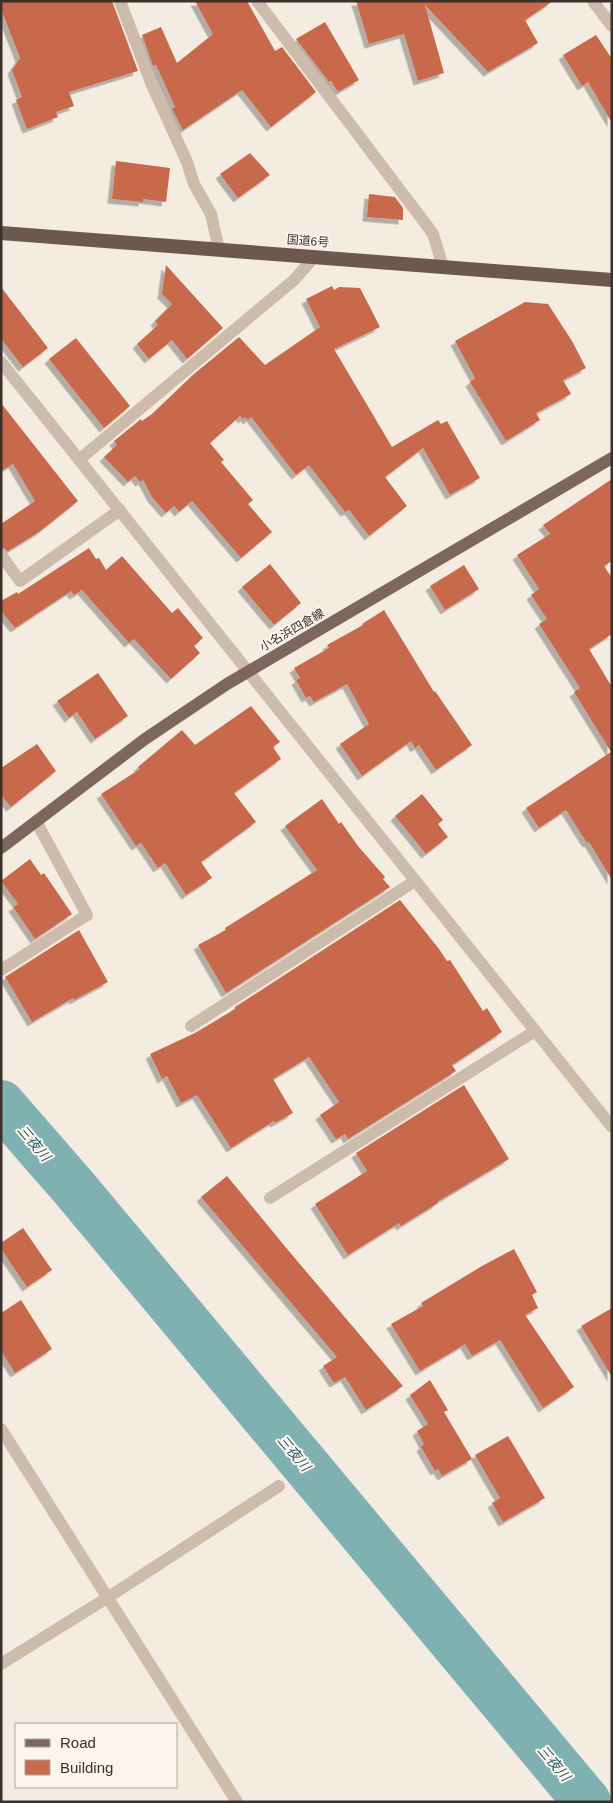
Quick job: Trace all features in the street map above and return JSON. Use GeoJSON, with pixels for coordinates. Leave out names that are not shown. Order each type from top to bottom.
{"type":"FeatureCollection","features":[{"type":"Feature","properties":{"kind":"highway","name":"国道6号"},"geometry":{"type":"LineString","coordinates":[[1,233],[612,280]]}},
{"type":"Feature","properties":{"kind":"main road","name":"小名浜四倉線"},"geometry":{"type":"LineString","coordinates":[[1,847],[144,739],[249,671],[612,458]]}},
{"type":"Feature","properties":{"kind":"street"},"geometry":{"type":"LineString","coordinates":[[120,1],[152,85],[187,162],[194,184],[211,214],[219,250]]}},
{"type":"Feature","properties":{"kind":"street"},"geometry":{"type":"LineString","coordinates":[[257,1],[428,227],[444,267]]}},
{"type":"Feature","properties":{"kind":"street"},"geometry":{"type":"LineString","coordinates":[[593,1],[612,26]]}},
{"type":"Feature","properties":{"kind":"street"},"geometry":{"type":"LineString","coordinates":[[80,459],[294,280],[314,257]]}},
{"type":"Feature","properties":{"kind":"street"},"geometry":{"type":"LineString","coordinates":[[1,362],[612,1127]]}},
{"type":"Feature","properties":{"kind":"street"},"geometry":{"type":"LineString","coordinates":[[1,555],[20,581],[120,510]]}},
{"type":"Feature","properties":{"kind":"street"},"geometry":{"type":"LineString","coordinates":[[1,970],[87,915],[36,821]]}},
{"type":"Feature","properties":{"kind":"street"},"geometry":{"type":"LineString","coordinates":[[191,1026],[414,881]]}},
{"type":"Feature","properties":{"kind":"street"},"geometry":{"type":"LineString","coordinates":[[270,1198],[535,1031]]}},
{"type":"Feature","properties":{"kind":"street"},"geometry":{"type":"LineString","coordinates":[[1,1430],[236,1802]]}},
{"type":"Feature","properties":{"kind":"street"},"geometry":{"type":"LineString","coordinates":[[1,1664],[107,1598],[278,1486]]}},
{"type":"Feature","properties":{"kind":"building"},"geometry":{"type":"Polygon","coordinates":[[[1,1],[112,1],[138,71],[69,92],[74,106],[56,112],[58,117],[27,129],[16,100],[22,97],[12,70],[20,58],[1,9],[1,1]]]}},
{"type":"Feature","properties":{"kind":"building"},"geometry":{"type":"Polygon","coordinates":[[[195,1],[247,1],[275,51],[282,47],[316,92],[271,127],[242,90],[183,130],[172,109],[175,107],[156,65],[153,66],[142,35],[161,27],[177,63],[213,34],[195,1]]]}},
{"type":"Feature","properties":{"kind":"building"},"geometry":{"type":"Polygon","coordinates":[[[356,1],[553,1],[525,20],[538,43],[488,72],[425,5],[444,73],[418,81],[404,34],[369,44],[356,1]]]}},
{"type":"Feature","properties":{"kind":"building"},"geometry":{"type":"Polygon","coordinates":[[[325,22],[359,80],[338,92],[296,39],[325,22]]]}},
{"type":"Feature","properties":{"kind":"building"},"geometry":{"type":"Polygon","coordinates":[[[596,35],[612,59],[612,123],[588,82],[582,86],[563,55],[596,35]]]}},
{"type":"Feature","properties":{"kind":"building"},"geometry":{"type":"Polygon","coordinates":[[[250,153],[270,175],[238,198],[220,174],[250,153]]]}},
{"type":"Feature","properties":{"kind":"building"},"geometry":{"type":"Polygon","coordinates":[[[116,161],[170,168],[166,202],[143,199],[143,202],[112,199],[116,161]]]}},
{"type":"Feature","properties":{"kind":"building"},"geometry":{"type":"Polygon","coordinates":[[[369,194],[395,197],[403,208],[403,220],[367,217],[369,194]]]}},
{"type":"Feature","properties":{"kind":"building"},"geometry":{"type":"Polygon","coordinates":[[[166,265],[223,328],[187,359],[172,340],[149,359],[137,344],[158,325],[155,321],[172,304],[162,294],[166,265]]]}},
{"type":"Feature","properties":{"kind":"building"},"geometry":{"type":"Polygon","coordinates":[[[332,286],[334,290],[339,287],[360,288],[380,327],[334,349],[392,447],[438,420],[441,424],[447,421],[480,478],[450,495],[423,448],[385,477],[407,506],[369,536],[349,510],[345,512],[309,465],[296,475],[251,417],[248,420],[240,416],[210,443],[224,460],[221,462],[253,500],[248,504],[272,532],[241,558],[192,501],[179,512],[174,506],[166,513],[152,497],[143,480],[140,482],[135,476],[128,482],[104,457],[117,445],[114,441],[141,419],[142,421],[152,414],[194,374],[239,337],[265,365],[320,327],[306,299],[332,286]]]}},
{"type":"Feature","properties":{"kind":"building"},"geometry":{"type":"Polygon","coordinates":[[[1,287],[48,348],[23,367],[1,339],[1,287]]]}},
{"type":"Feature","properties":{"kind":"building"},"geometry":{"type":"Polygon","coordinates":[[[525,302],[548,304],[572,341],[586,368],[563,380],[571,394],[536,413],[540,420],[506,441],[470,382],[475,378],[455,341],[525,302]]]}},
{"type":"Feature","properties":{"kind":"building"},"geometry":{"type":"Polygon","coordinates":[[[76,338],[130,406],[104,428],[49,359],[76,338]]]}},
{"type":"Feature","properties":{"kind":"building"},"geometry":{"type":"Polygon","coordinates":[[[1,403],[78,501],[39,532],[8,551],[1,547],[1,524],[35,501],[13,464],[1,471],[1,403]]]}},
{"type":"Feature","properties":{"kind":"building"},"geometry":{"type":"Polygon","coordinates":[[[612,479],[612,561],[604,566],[612,578],[612,634],[589,649],[612,687],[612,880],[589,842],[587,843],[566,810],[539,828],[526,808],[611,752],[574,692],[580,688],[539,624],[547,619],[531,595],[539,589],[517,555],[550,534],[543,525],[612,479]]]}},
{"type":"Feature","properties":{"kind":"building"},"geometry":{"type":"Polygon","coordinates":[[[89,548],[96,559],[99,558],[106,570],[122,556],[172,613],[178,608],[203,638],[194,646],[200,653],[171,679],[134,639],[129,643],[82,590],[74,595],[71,591],[15,628],[1,611],[1,601],[17,592],[18,594],[89,548]]]}},
{"type":"Feature","properties":{"kind":"building"},"geometry":{"type":"Polygon","coordinates":[[[270,564],[301,603],[274,625],[242,587],[270,564]]]}},
{"type":"Feature","properties":{"kind":"building"},"geometry":{"type":"Polygon","coordinates":[[[464,565],[479,589],[445,610],[430,586],[464,565]]]}},
{"type":"Feature","properties":{"kind":"building"},"geometry":{"type":"Polygon","coordinates":[[[384,610],[434,692],[472,745],[436,770],[419,745],[415,748],[411,741],[362,776],[340,744],[369,724],[347,684],[314,702],[310,696],[306,698],[296,680],[300,678],[294,668],[329,648],[327,645],[363,625],[384,610]]]}},
{"type":"Feature","properties":{"kind":"building"},"geometry":{"type":"Polygon","coordinates":[[[98,673],[128,716],[95,739],[77,712],[69,718],[57,701],[98,673]]]}},
{"type":"Feature","properties":{"kind":"building"},"geometry":{"type":"Polygon","coordinates":[[[251,706],[280,742],[273,747],[281,759],[234,793],[256,822],[201,862],[212,878],[186,895],[165,863],[158,868],[141,843],[136,846],[101,794],[140,769],[138,767],[182,730],[195,745],[251,706]]]}},
{"type":"Feature","properties":{"kind":"building"},"geometry":{"type":"Polygon","coordinates":[[[37,744],[56,771],[11,807],[1,795],[1,768],[37,744]]]}},
{"type":"Feature","properties":{"kind":"building"},"geometry":{"type":"Polygon","coordinates":[[[422,794],[443,820],[438,824],[448,837],[426,854],[395,816],[422,794]]]}},
{"type":"Feature","properties":{"kind":"building"},"geometry":{"type":"Polygon","coordinates":[[[322,799],[339,824],[341,822],[358,846],[385,877],[383,879],[390,887],[226,993],[198,945],[226,930],[225,928],[317,870],[285,826],[322,799]]]}},
{"type":"Feature","properties":{"kind":"building"},"geometry":{"type":"Polygon","coordinates":[[[30,859],[41,875],[44,873],[72,914],[35,939],[13,907],[18,904],[1,881],[30,859]]]}},
{"type":"Feature","properties":{"kind":"building"},"geometry":{"type":"Polygon","coordinates":[[[400,900],[447,961],[450,960],[483,1011],[487,1008],[502,1032],[452,1065],[456,1071],[348,1139],[345,1134],[336,1139],[320,1115],[339,1102],[309,1057],[273,1079],[293,1113],[275,1123],[274,1121],[231,1148],[197,1095],[181,1103],[167,1076],[162,1079],[150,1054],[195,1033],[235,1009],[235,1007],[400,900]]]}},
{"type":"Feature","properties":{"kind":"building"},"geometry":{"type":"Polygon","coordinates":[[[79,930],[108,982],[74,1000],[73,998],[32,1022],[5,977],[79,930]]]}},
{"type":"Feature","properties":{"kind":"building"},"geometry":{"type":"Polygon","coordinates":[[[464,1085],[509,1159],[401,1226],[399,1223],[348,1255],[315,1204],[367,1171],[356,1153],[464,1085]]]}},
{"type":"Feature","properties":{"kind":"building"},"geometry":{"type":"Polygon","coordinates":[[[227,1176],[403,1386],[366,1410],[345,1377],[334,1383],[323,1366],[337,1357],[201,1197],[227,1176]]]}},
{"type":"Feature","properties":{"kind":"building"},"geometry":{"type":"Polygon","coordinates":[[[23,1228],[52,1270],[27,1287],[1,1249],[1,1243],[23,1228]]]}},
{"type":"Feature","properties":{"kind":"building"},"geometry":{"type":"Polygon","coordinates":[[[514,1249],[537,1292],[532,1295],[538,1308],[525,1315],[574,1387],[543,1408],[500,1340],[472,1356],[465,1344],[420,1371],[391,1324],[423,1306],[421,1303],[514,1249]]]}},
{"type":"Feature","properties":{"kind":"building"},"geometry":{"type":"Polygon","coordinates":[[[21,1300],[52,1349],[15,1373],[1,1351],[1,1313],[21,1300]]]}},
{"type":"Feature","properties":{"kind":"building"},"geometry":{"type":"Polygon","coordinates":[[[612,1308],[612,1377],[581,1326],[612,1308]]]}},
{"type":"Feature","properties":{"kind":"building"},"geometry":{"type":"Polygon","coordinates":[[[430,1380],[448,1410],[444,1412],[472,1459],[442,1476],[438,1469],[435,1471],[421,1447],[424,1444],[417,1431],[428,1424],[410,1395],[430,1380]]]}},
{"type":"Feature","properties":{"kind":"building"},"geometry":{"type":"Polygon","coordinates":[[[508,1436],[545,1498],[503,1522],[492,1503],[500,1498],[475,1455],[508,1436]]]}},
{"type":"Feature","properties":{"kind":"waterway","name":"三夜川"},"geometry":{"type":"LineString","coordinates":[[1,1104],[75,1189],[587,1802]]}}]}
